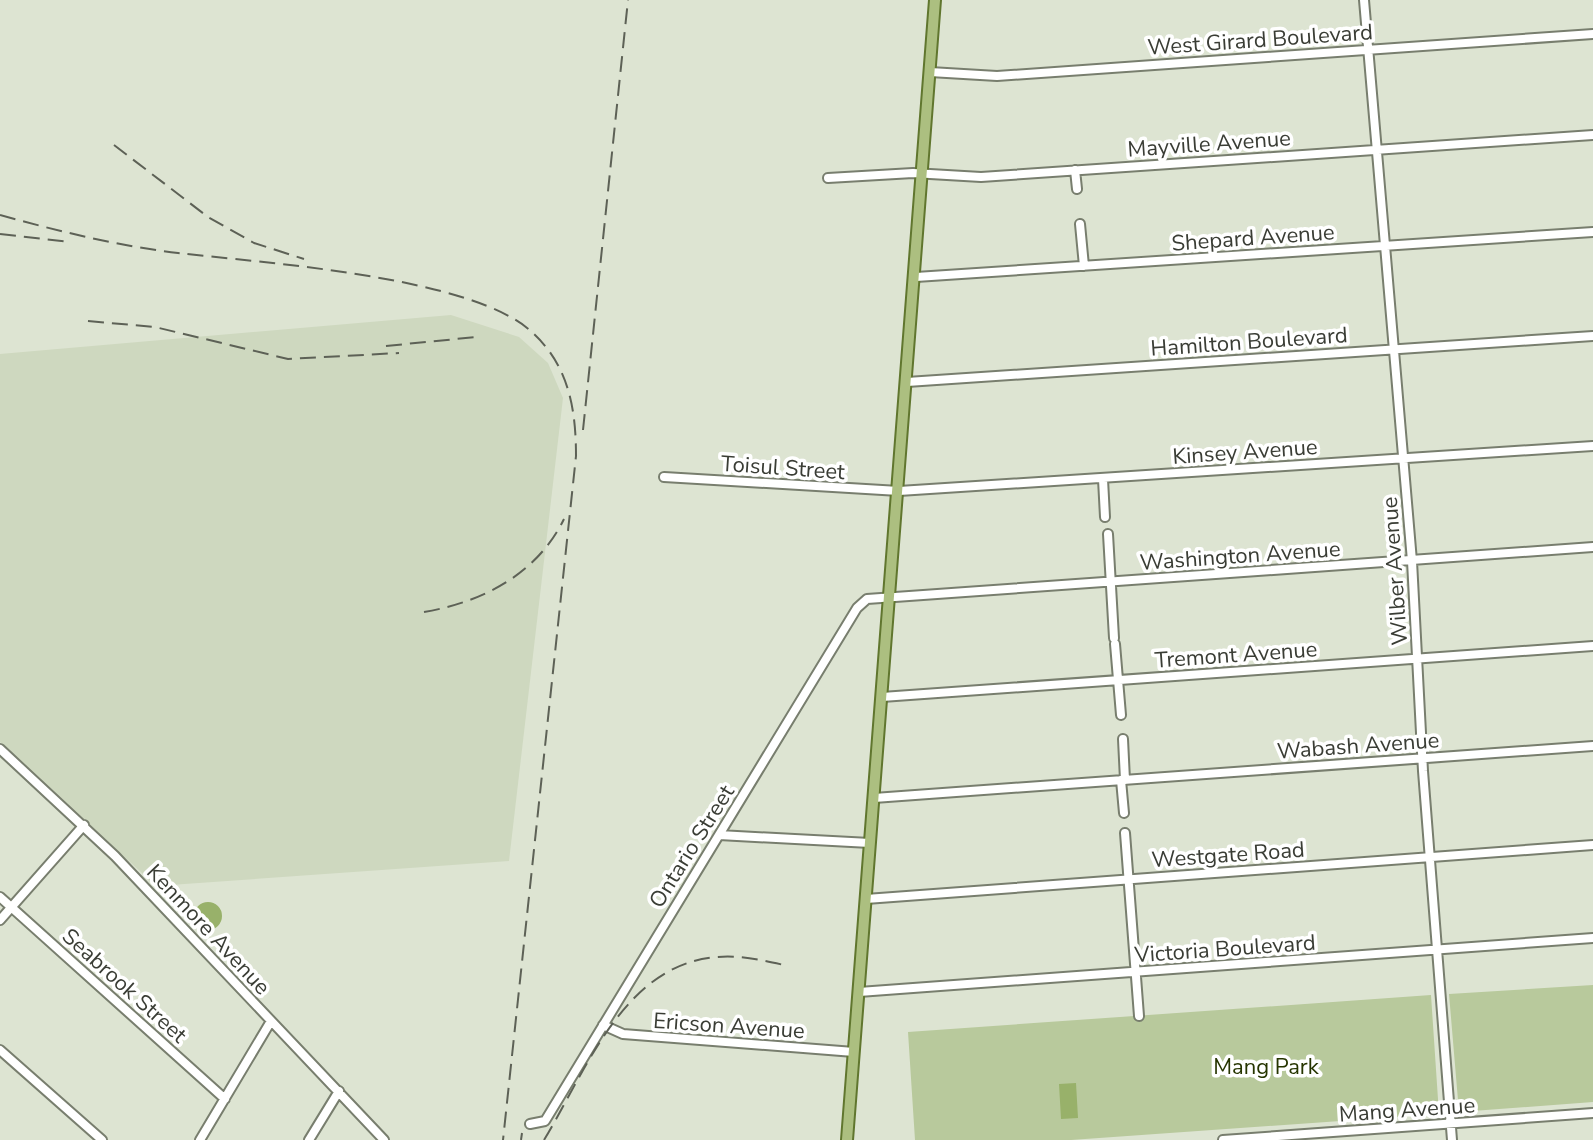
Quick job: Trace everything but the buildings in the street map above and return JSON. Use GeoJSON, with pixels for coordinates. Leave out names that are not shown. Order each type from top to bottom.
{"type":"FeatureCollection","features":[{"type":"Feature","properties":{"kind":"main road"},"geometry":{"type":"LineString","coordinates":[[847,1140],[935,0]]}},
{"type":"Feature","properties":{"kind":"street","name":"Wilber Avenue"},"geometry":{"type":"LineString","coordinates":[[1364,0],[1412,561],[1430,858],[1452,1140]]}},
{"type":"Feature","properties":{"kind":"street","name":"West Girard Boulevard"},"geometry":{"type":"LineString","coordinates":[[930,72],[997,76],[1593,34]]}},
{"type":"Feature","properties":{"kind":"street","name":"Mayville Avenue"},"geometry":{"type":"LineString","coordinates":[[828,178],[923,173],[981,177],[1593,135]]}},
{"type":"Feature","properties":{"kind":"street"},"geometry":{"type":"LineString","coordinates":[[1075,170],[1077,189]]}},
{"type":"Feature","properties":{"kind":"street"},"geometry":{"type":"LineString","coordinates":[[1080,224],[1084,266]]}},
{"type":"Feature","properties":{"kind":"street","name":"Shepard Avenue"},"geometry":{"type":"LineString","coordinates":[[916,277],[1593,232]]}},
{"type":"Feature","properties":{"kind":"street","name":"Hamilton Boulevard"},"geometry":{"type":"LineString","coordinates":[[907,382],[1593,336]]}},
{"type":"Feature","properties":{"kind":"street","name":"Kinsey Avenue"},"geometry":{"type":"LineString","coordinates":[[899,491],[1593,446]]}},
{"type":"Feature","properties":{"kind":"street","name":"Toisul Street"},"geometry":{"type":"LineString","coordinates":[[664,477],[899,491]]}},
{"type":"Feature","properties":{"kind":"street"},"geometry":{"type":"LineString","coordinates":[[1103,479],[1105,517]]}},
{"type":"Feature","properties":{"kind":"street"},"geometry":{"type":"LineString","coordinates":[[1108,534],[1121,715]]}},
{"type":"Feature","properties":{"kind":"street","name":"Washington Avenue"},"geometry":{"type":"LineString","coordinates":[[890,598],[1593,547]]}},
{"type":"Feature","properties":{"kind":"street","name":"Ontario Street"},"geometry":{"type":"LineString","coordinates":[[530,1124],[545,1121],[857,608],[867,599],[890,598]]}},
{"type":"Feature","properties":{"kind":"street","name":"Tremont Avenue"},"geometry":{"type":"LineString","coordinates":[[882,697],[1593,646]]}},
{"type":"Feature","properties":{"kind":"street"},"geometry":{"type":"LineString","coordinates":[[1123,739],[1124,813]]}},
{"type":"Feature","properties":{"kind":"street","name":"Wabash Avenue"},"geometry":{"type":"LineString","coordinates":[[874,798],[1593,746]]}},
{"type":"Feature","properties":{"kind":"street","name":"Kenmore Avenue"},"geometry":{"type":"LineString","coordinates":[[0,749],[84,825],[384,1140]]}},
{"type":"Feature","properties":{"kind":"street"},"geometry":{"type":"LineString","coordinates":[[0,920],[84,825]]}},
{"type":"Feature","properties":{"kind":"street"},"geometry":{"type":"LineString","coordinates":[[1125,833],[1139,1016]]}},
{"type":"Feature","properties":{"kind":"street"},"geometry":{"type":"LineString","coordinates":[[719,835],[870,843]]}},
{"type":"Feature","properties":{"kind":"street","name":"Westgate Road"},"geometry":{"type":"LineString","coordinates":[[866,899],[1593,845]]}},
{"type":"Feature","properties":{"kind":"street","name":"Seabrook Street"},"geometry":{"type":"LineString","coordinates":[[0,897],[225,1099]]}},
{"type":"Feature","properties":{"kind":"street","name":"Victoria Boulevard"},"geometry":{"type":"LineString","coordinates":[[859,992],[1593,938]]}},
{"type":"Feature","properties":{"kind":"street"},"geometry":{"type":"LineString","coordinates":[[200,1140],[271,1021]]}},
{"type":"Feature","properties":{"kind":"street","name":"Ericson Avenue"},"geometry":{"type":"LineString","coordinates":[[603,1025],[623,1034],[854,1052]]}},
{"type":"Feature","properties":{"kind":"street"},"geometry":{"type":"LineString","coordinates":[[0,1050],[102,1140]]}},
{"type":"Feature","properties":{"kind":"street"},"geometry":{"type":"LineString","coordinates":[[309,1140],[339,1091]]}},
{"type":"Feature","properties":{"kind":"street","name":"Mang Avenue"},"geometry":{"type":"LineString","coordinates":[[1223,1140],[1593,1113]]}},
{"type":"Feature","properties":{"kind":"shaded area"},"geometry":{"type":"Polygon","coordinates":[[[451,315],[519,337],[548,363],[563,398],[509,861],[156,886],[0,742],[0,354],[451,315]]]}},
{"type":"Feature","properties":{"kind":"shaded area"},"geometry":{"type":"Polygon","coordinates":[[[208,902],[218,906],[222,916],[218,926],[208,930],[198,926],[194,916],[198,906],[208,902]]]}},
{"type":"Feature","properties":{"kind":"shaded area"},"geometry":{"type":"Polygon","coordinates":[[[1076,1083],[1078,1118],[1061,1119],[1059,1084],[1076,1083]]]}},
{"type":"Feature","properties":{"kind":"green space"},"geometry":{"type":"Polygon","coordinates":[[[1593,985],[1593,1102],[1459,1112],[1449,994],[1593,985]]]}},
{"type":"Feature","properties":{"kind":"green space","name":"Mang Park"},"geometry":{"type":"Polygon","coordinates":[[[1431,995],[1439,1114],[1071,1140],[915,1140],[908,1032],[1431,995]]]}},
{"type":"Feature","properties":{"kind":"railway"},"geometry":{"type":"LineString","coordinates":[[583,430],[628,0]]}},
{"type":"Feature","properties":{"kind":"railway"},"geometry":{"type":"LineString","coordinates":[[114,145],[208,217],[254,243],[304,259]]}},
{"type":"Feature","properties":{"kind":"railway"},"geometry":{"type":"LineString","coordinates":[[0,215],[133,246],[366,276],[466,298],[505,314],[534,334],[563,375],[572,406],[576,456],[503,1140]]}},
{"type":"Feature","properties":{"kind":"railway"},"geometry":{"type":"LineString","coordinates":[[0,234],[70,242]]}},
{"type":"Feature","properties":{"kind":"railway"},"geometry":{"type":"LineString","coordinates":[[88,321],[155,327],[288,359],[399,353]]}},
{"type":"Feature","properties":{"kind":"railway"},"geometry":{"type":"LineString","coordinates":[[386,346],[476,337]]}},
{"type":"Feature","properties":{"kind":"railway"},"geometry":{"type":"LineString","coordinates":[[424,612],[467,601],[506,582],[539,555],[564,519]]}},
{"type":"Feature","properties":{"kind":"railway"},"geometry":{"type":"LineString","coordinates":[[544,1140],[611,1025],[632,1000],[657,979],[685,964],[717,957],[743,957],[784,965]]}},
{"type":"Feature","properties":{"kind":"railway"},"geometry":{"type":"LineString","coordinates":[[521,1140],[522,1133]]}}]}
